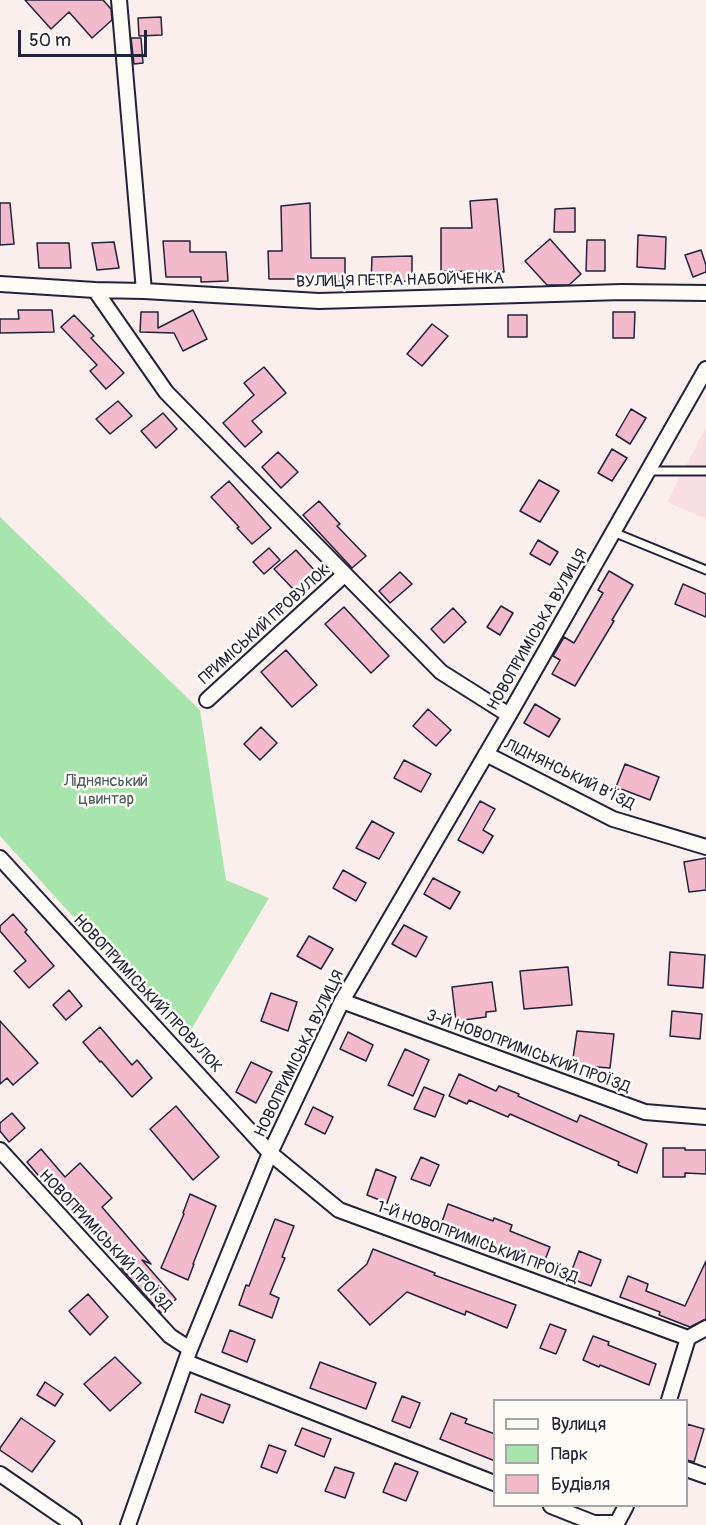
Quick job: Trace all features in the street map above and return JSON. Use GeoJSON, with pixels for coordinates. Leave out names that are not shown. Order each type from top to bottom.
{"type":"FeatureCollection","features":[{"type":"Feature","properties":{"kind":"street"},"geometry":{"type":"LineString","coordinates":[[119,0],[144,291]]}},
{"type":"Feature","properties":{"kind":"street","name":"ВУЛИЦЯ ПЕТРА НАБОЙЧЕНКА"},"geometry":{"type":"LineString","coordinates":[[0,284],[319,301],[622,292],[706,293]]}},
{"type":"Feature","properties":{"kind":"street"},"geometry":{"type":"LineString","coordinates":[[95,290],[166,392],[441,672],[509,715]]}},
{"type":"Feature","properties":{"kind":"street","name":"НОВОПРИМІСЬКА ВУЛИЦЯ"},"geometry":{"type":"LineString","coordinates":[[128,1525],[188,1355],[270,1153],[342,1001],[509,715],[706,369]]}},
{"type":"Feature","properties":{"kind":"street","name":"ПРИМІСЬКИЙ ПРОВУЛОК"},"geometry":{"type":"LineString","coordinates":[[207,700],[345,574]]}},
{"type":"Feature","properties":{"kind":"street","name":"ЛІДНЯНСЬКИЙ В’ЇЗД"},"geometry":{"type":"LineString","coordinates":[[486,754],[613,819],[706,847]]}},
{"type":"Feature","properties":{"kind":"street","name":"НОВОПРИМІСЬКИЙ ПРОВУЛОК"},"geometry":{"type":"LineString","coordinates":[[0,858],[270,1153]]}},
{"type":"Feature","properties":{"kind":"street","name":"3-Й НОВОПРИМІСЬКИЙ ПРОЇЗД"},"geometry":{"type":"LineString","coordinates":[[342,1001],[645,1112],[706,1117]]}},
{"type":"Feature","properties":{"kind":"street","name":"НОВОПРИМІСЬКИЙ ПРОЇЗД"},"geometry":{"type":"LineString","coordinates":[[0,1150],[188,1355]]}},
{"type":"Feature","properties":{"kind":"street","name":"1-Й НОВОПРИМІСЬКИЙ ПРОЇЗД"},"geometry":{"type":"LineString","coordinates":[[270,1153],[339,1210],[688,1338]]}},
{"type":"Feature","properties":{"kind":"street"},"geometry":{"type":"LineString","coordinates":[[670,1399],[688,1338],[706,1328]]}},
{"type":"Feature","properties":{"kind":"street"},"geometry":{"type":"LineString","coordinates":[[188,1355],[493,1482]]}},
{"type":"Feature","properties":{"kind":"street"},"geometry":{"type":"LineString","coordinates":[[688,1469],[706,1476]]}},
{"type":"Feature","properties":{"kind":"street"},"geometry":{"type":"LineString","coordinates":[[0,1474],[74,1525]]}},
{"type":"Feature","properties":{"kind":"street"},"geometry":{"type":"LineString","coordinates":[[554,1507],[594,1523],[617,1523],[625,1507]]}},
{"type":"Feature","properties":{"kind":"lane"},"geometry":{"type":"LineString","coordinates":[[648,471],[706,471]]}},
{"type":"Feature","properties":{"kind":"lane"},"geometry":{"type":"LineString","coordinates":[[613,532],[706,570]]}},
{"type":"Feature","properties":{"kind":"shaded area"},"geometry":{"type":"Polygon","coordinates":[[[706,427],[706,519],[667,502],[706,427]]]}},
{"type":"Feature","properties":{"kind":"green space","name":"Ліднянський цвинтар"},"geometry":{"type":"Polygon","coordinates":[[[0,517],[200,710],[226,880],[269,898],[185,1040],[0,836],[0,517]]]}},
{"type":"Feature","properties":{"kind":"building"},"geometry":{"type":"Polygon","coordinates":[[[25,0],[103,0],[111,9],[112,20],[92,38],[69,12],[51,29],[25,0]]]}},
{"type":"Feature","properties":{"kind":"building"},"geometry":{"type":"Polygon","coordinates":[[[161,17],[162,35],[139,36],[138,18],[161,17]]]}},
{"type":"Feature","properties":{"kind":"building"},"geometry":{"type":"Polygon","coordinates":[[[131,38],[141,38],[143,63],[134,64],[131,38]]]}},
{"type":"Feature","properties":{"kind":"building"},"geometry":{"type":"Polygon","coordinates":[[[497,199],[504,272],[441,271],[441,228],[472,228],[470,201],[497,199]]]}},
{"type":"Feature","properties":{"kind":"building"},"geometry":{"type":"Polygon","coordinates":[[[0,203],[10,203],[14,244],[0,245],[0,203]]]}},
{"type":"Feature","properties":{"kind":"building"},"geometry":{"type":"Polygon","coordinates":[[[310,203],[311,258],[345,258],[345,281],[269,279],[268,251],[282,251],[281,206],[310,203]]]}},
{"type":"Feature","properties":{"kind":"building"},"geometry":{"type":"Polygon","coordinates":[[[575,208],[575,232],[554,232],[555,209],[575,208]]]}},
{"type":"Feature","properties":{"kind":"building"},"geometry":{"type":"Polygon","coordinates":[[[638,235],[666,237],[665,269],[637,267],[638,235]]]}},
{"type":"Feature","properties":{"kind":"building"},"geometry":{"type":"Polygon","coordinates":[[[550,239],[581,274],[569,285],[547,285],[525,261],[550,239]]]}},
{"type":"Feature","properties":{"kind":"building"},"geometry":{"type":"Polygon","coordinates":[[[587,240],[605,240],[605,271],[586,271],[587,240]]]}},
{"type":"Feature","properties":{"kind":"building"},"geometry":{"type":"Polygon","coordinates":[[[163,241],[190,241],[190,252],[226,252],[228,281],[201,282],[201,277],[166,277],[163,241]]]}},
{"type":"Feature","properties":{"kind":"building"},"geometry":{"type":"Polygon","coordinates":[[[114,242],[119,268],[97,270],[92,243],[114,242]]]}},
{"type":"Feature","properties":{"kind":"building"},"geometry":{"type":"Polygon","coordinates":[[[37,243],[69,243],[71,268],[39,268],[37,243]]]}},
{"type":"Feature","properties":{"kind":"building"},"geometry":{"type":"Polygon","coordinates":[[[701,250],[706,272],[693,277],[685,255],[701,250]]]}},
{"type":"Feature","properties":{"kind":"building"},"geometry":{"type":"Polygon","coordinates":[[[412,256],[412,281],[371,282],[372,257],[412,256]]]}},
{"type":"Feature","properties":{"kind":"building"},"geometry":{"type":"Polygon","coordinates":[[[18,310],[52,310],[54,332],[0,333],[0,319],[19,319],[18,310]]]}},
{"type":"Feature","properties":{"kind":"building"},"geometry":{"type":"Polygon","coordinates":[[[193,310],[207,339],[183,351],[174,333],[140,332],[141,312],[158,312],[158,328],[193,310]]]}},
{"type":"Feature","properties":{"kind":"building"},"geometry":{"type":"Polygon","coordinates":[[[613,312],[635,312],[634,338],[613,338],[613,312]]]}},
{"type":"Feature","properties":{"kind":"building"},"geometry":{"type":"Polygon","coordinates":[[[74,315],[94,336],[91,338],[124,373],[106,389],[90,371],[97,365],[61,327],[74,315]]]}},
{"type":"Feature","properties":{"kind":"building"},"geometry":{"type":"Polygon","coordinates":[[[508,315],[527,315],[527,337],[508,337],[508,315]]]}},
{"type":"Feature","properties":{"kind":"building"},"geometry":{"type":"Polygon","coordinates":[[[432,324],[448,336],[422,366],[407,354],[432,324]]]}},
{"type":"Feature","properties":{"kind":"building"},"geometry":{"type":"Polygon","coordinates":[[[264,367],[286,393],[252,421],[262,432],[245,447],[223,423],[254,395],[244,383],[264,367]]]}},
{"type":"Feature","properties":{"kind":"building"},"geometry":{"type":"Polygon","coordinates":[[[118,401],[132,416],[110,434],[96,419],[118,401]]]}},
{"type":"Feature","properties":{"kind":"building"},"geometry":{"type":"Polygon","coordinates":[[[631,409],[646,418],[630,444],[616,435],[631,409]]]}},
{"type":"Feature","properties":{"kind":"building"},"geometry":{"type":"Polygon","coordinates":[[[163,413],[177,429],[156,448],[141,431],[163,413]]]}},
{"type":"Feature","properties":{"kind":"building"},"geometry":{"type":"Polygon","coordinates":[[[612,449],[627,458],[612,481],[598,473],[612,449]]]}},
{"type":"Feature","properties":{"kind":"building"},"geometry":{"type":"Polygon","coordinates":[[[278,452],[298,472],[281,488],[262,467],[278,452]]]}},
{"type":"Feature","properties":{"kind":"building"},"geometry":{"type":"Polygon","coordinates":[[[539,480],[559,491],[540,522],[520,511],[539,480]]]}},
{"type":"Feature","properties":{"kind":"building"},"geometry":{"type":"Polygon","coordinates":[[[229,481],[271,528],[252,544],[211,497],[229,481]]]}},
{"type":"Feature","properties":{"kind":"building"},"geometry":{"type":"Polygon","coordinates":[[[319,501],[340,524],[337,526],[366,556],[352,568],[303,515],[319,501]]]}},
{"type":"Feature","properties":{"kind":"building"},"geometry":{"type":"Polygon","coordinates":[[[538,540],[558,552],[550,565],[530,554],[538,540]]]}},
{"type":"Feature","properties":{"kind":"building"},"geometry":{"type":"Polygon","coordinates":[[[269,548],[280,560],[264,574],[253,562],[269,548]]]}},
{"type":"Feature","properties":{"kind":"building"},"geometry":{"type":"Polygon","coordinates":[[[296,550],[316,572],[296,592],[274,569],[296,550]]]}},
{"type":"Feature","properties":{"kind":"building"},"geometry":{"type":"Polygon","coordinates":[[[609,571],[633,585],[575,686],[552,674],[560,660],[553,656],[564,637],[574,643],[603,593],[598,590],[609,571]]]}},
{"type":"Feature","properties":{"kind":"building"},"geometry":{"type":"Polygon","coordinates":[[[400,572],[412,584],[390,603],[379,591],[400,572]]]}},
{"type":"Feature","properties":{"kind":"building"},"geometry":{"type":"Polygon","coordinates":[[[683,584],[706,594],[706,617],[675,604],[683,584]]]}},
{"type":"Feature","properties":{"kind":"building"},"geometry":{"type":"Polygon","coordinates":[[[501,606],[513,613],[500,635],[487,627],[501,606]]]}},
{"type":"Feature","properties":{"kind":"building"},"geometry":{"type":"Polygon","coordinates":[[[344,607],[389,656],[371,673],[325,624],[344,607]]]}},
{"type":"Feature","properties":{"kind":"building"},"geometry":{"type":"Polygon","coordinates":[[[453,608],[466,622],[444,643],[431,629],[453,608]]]}},
{"type":"Feature","properties":{"kind":"building"},"geometry":{"type":"Polygon","coordinates":[[[286,650],[317,685],[292,707],[261,672],[286,650]]]}},
{"type":"Feature","properties":{"kind":"building"},"geometry":{"type":"Polygon","coordinates":[[[535,704],[560,719],[549,737],[524,723],[535,704]]]}},
{"type":"Feature","properties":{"kind":"building"},"geometry":{"type":"Polygon","coordinates":[[[428,709],[451,730],[436,746],[413,726],[428,709]]]}},
{"type":"Feature","properties":{"kind":"building"},"geometry":{"type":"Polygon","coordinates":[[[261,727],[277,743],[260,760],[244,744],[261,727]]]}},
{"type":"Feature","properties":{"kind":"building"},"geometry":{"type":"Polygon","coordinates":[[[404,760],[431,774],[421,792],[394,778],[404,760]]]}},
{"type":"Feature","properties":{"kind":"building"},"geometry":{"type":"Polygon","coordinates":[[[625,764],[659,777],[650,800],[616,787],[625,764]]]}},
{"type":"Feature","properties":{"kind":"building"},"geometry":{"type":"Polygon","coordinates":[[[480,801],[495,809],[483,830],[493,836],[483,853],[458,840],[480,801]]]}},
{"type":"Feature","properties":{"kind":"building"},"geometry":{"type":"Polygon","coordinates":[[[372,821],[394,833],[379,859],[356,848],[372,821]]]}},
{"type":"Feature","properties":{"kind":"building"},"geometry":{"type":"Polygon","coordinates":[[[706,858],[706,890],[689,892],[684,862],[706,858]]]}},
{"type":"Feature","properties":{"kind":"building"},"geometry":{"type":"Polygon","coordinates":[[[343,870],[366,883],[356,901],[333,888],[343,870]]]}},
{"type":"Feature","properties":{"kind":"building"},"geometry":{"type":"Polygon","coordinates":[[[433,878],[460,892],[450,909],[424,894],[433,878]]]}},
{"type":"Feature","properties":{"kind":"building"},"geometry":{"type":"Polygon","coordinates":[[[13,914],[54,966],[29,988],[14,971],[26,961],[0,931],[0,926],[13,914]]]}},
{"type":"Feature","properties":{"kind":"building"},"geometry":{"type":"Polygon","coordinates":[[[404,925],[427,937],[416,957],[392,944],[404,925]]]}},
{"type":"Feature","properties":{"kind":"building"},"geometry":{"type":"Polygon","coordinates":[[[309,936],[333,949],[321,969],[297,956],[309,936]]]}},
{"type":"Feature","properties":{"kind":"building"},"geometry":{"type":"Polygon","coordinates":[[[670,952],[705,955],[703,988],[668,985],[670,952]]]}},
{"type":"Feature","properties":{"kind":"building"},"geometry":{"type":"Polygon","coordinates":[[[568,967],[572,1005],[524,1009],[520,971],[568,967]]]}},
{"type":"Feature","properties":{"kind":"building"},"geometry":{"type":"Polygon","coordinates":[[[492,982],[496,1011],[486,1012],[486,1017],[456,1021],[452,987],[492,982]]]}},
{"type":"Feature","properties":{"kind":"building"},"geometry":{"type":"Polygon","coordinates":[[[69,990],[82,1006],[66,1020],[53,1005],[69,990]]]}},
{"type":"Feature","properties":{"kind":"building"},"geometry":{"type":"Polygon","coordinates":[[[271,993],[297,1002],[288,1031],[261,1021],[271,993]]]}},
{"type":"Feature","properties":{"kind":"building"},"geometry":{"type":"Polygon","coordinates":[[[672,1011],[702,1014],[700,1039],[670,1036],[672,1011]]]}},
{"type":"Feature","properties":{"kind":"building"},"geometry":{"type":"Polygon","coordinates":[[[0,1021],[38,1063],[13,1085],[7,1078],[0,1084],[0,1021]]]}},
{"type":"Feature","properties":{"kind":"building"},"geometry":{"type":"Polygon","coordinates":[[[100,1027],[132,1065],[137,1060],[152,1078],[132,1097],[83,1042],[100,1027]]]}},
{"type":"Feature","properties":{"kind":"building"},"geometry":{"type":"Polygon","coordinates":[[[577,1031],[614,1034],[610,1068],[572,1065],[577,1031]]]}},
{"type":"Feature","properties":{"kind":"building"},"geometry":{"type":"Polygon","coordinates":[[[348,1032],[373,1045],[366,1061],[340,1049],[348,1032]]]}},
{"type":"Feature","properties":{"kind":"building"},"geometry":{"type":"Polygon","coordinates":[[[405,1049],[429,1060],[413,1096],[388,1085],[405,1049]]]}},
{"type":"Feature","properties":{"kind":"building"},"geometry":{"type":"Polygon","coordinates":[[[251,1062],[272,1072],[256,1103],[236,1092],[251,1062]]]}},
{"type":"Feature","properties":{"kind":"building"},"geometry":{"type":"Polygon","coordinates":[[[459,1074],[496,1091],[499,1086],[519,1094],[518,1096],[577,1122],[580,1115],[647,1144],[637,1173],[618,1165],[619,1162],[510,1114],[508,1117],[469,1100],[467,1104],[449,1096],[459,1074]]]}},
{"type":"Feature","properties":{"kind":"building"},"geometry":{"type":"Polygon","coordinates":[[[424,1087],[444,1095],[435,1117],[414,1109],[424,1087]]]}},
{"type":"Feature","properties":{"kind":"building"},"geometry":{"type":"Polygon","coordinates":[[[176,1106],[219,1157],[193,1180],[150,1129],[176,1106]]]}},
{"type":"Feature","properties":{"kind":"building"},"geometry":{"type":"Polygon","coordinates":[[[313,1107],[333,1117],[325,1134],[305,1124],[313,1107]]]}},
{"type":"Feature","properties":{"kind":"building"},"geometry":{"type":"Polygon","coordinates":[[[12,1113],[25,1128],[9,1142],[0,1131],[0,1123],[12,1113]]]}},
{"type":"Feature","properties":{"kind":"building"},"geometry":{"type":"Polygon","coordinates":[[[663,1148],[706,1150],[706,1174],[685,1173],[685,1177],[663,1177],[663,1148]]]}},
{"type":"Feature","properties":{"kind":"building"},"geometry":{"type":"Polygon","coordinates":[[[41,1149],[65,1177],[80,1163],[112,1198],[102,1207],[151,1264],[142,1260],[176,1299],[161,1313],[121,1268],[124,1265],[99,1235],[48,1178],[44,1182],[27,1162],[41,1149]]]}},
{"type":"Feature","properties":{"kind":"building"},"geometry":{"type":"Polygon","coordinates":[[[421,1157],[439,1165],[430,1186],[411,1179],[421,1157]]]}},
{"type":"Feature","properties":{"kind":"building"},"geometry":{"type":"Polygon","coordinates":[[[376,1169],[396,1177],[387,1203],[367,1195],[376,1169]]]}},
{"type":"Feature","properties":{"kind":"building"},"geometry":{"type":"Polygon","coordinates":[[[190,1194],[216,1206],[188,1280],[161,1268],[190,1194]]]}},
{"type":"Feature","properties":{"kind":"building"},"geometry":{"type":"Polygon","coordinates":[[[448,1204],[493,1221],[494,1218],[512,1225],[510,1231],[550,1247],[543,1265],[484,1244],[485,1241],[441,1225],[448,1204]]]}},
{"type":"Feature","properties":{"kind":"building"},"geometry":{"type":"Polygon","coordinates":[[[275,1219],[294,1226],[282,1257],[285,1258],[270,1294],[279,1298],[272,1318],[239,1305],[246,1285],[249,1286],[275,1219]]]}},
{"type":"Feature","properties":{"kind":"building"},"geometry":{"type":"Polygon","coordinates":[[[373,1249],[435,1273],[434,1275],[516,1305],[507,1328],[466,1311],[465,1315],[407,1292],[370,1325],[338,1290],[367,1264],[373,1249]]]}},
{"type":"Feature","properties":{"kind":"building"},"geometry":{"type":"Polygon","coordinates":[[[579,1251],[601,1260],[591,1286],[569,1278],[579,1251]]]}},
{"type":"Feature","properties":{"kind":"building"},"geometry":{"type":"Polygon","coordinates":[[[706,1261],[706,1319],[690,1327],[659,1315],[660,1312],[620,1297],[628,1276],[648,1284],[646,1291],[685,1306],[706,1261]]]}},
{"type":"Feature","properties":{"kind":"building"},"geometry":{"type":"Polygon","coordinates":[[[88,1294],[108,1317],[90,1335],[69,1311],[88,1294]]]}},
{"type":"Feature","properties":{"kind":"building"},"geometry":{"type":"Polygon","coordinates":[[[550,1324],[566,1330],[556,1354],[540,1348],[550,1324]]]}},
{"type":"Feature","properties":{"kind":"building"},"geometry":{"type":"Polygon","coordinates":[[[230,1330],[255,1340],[247,1362],[222,1352],[230,1330]]]}},
{"type":"Feature","properties":{"kind":"building"},"geometry":{"type":"Polygon","coordinates":[[[593,1336],[609,1342],[608,1345],[656,1364],[649,1385],[583,1360],[593,1336]]]}},
{"type":"Feature","properties":{"kind":"building"},"geometry":{"type":"Polygon","coordinates":[[[115,1357],[141,1383],[110,1411],[84,1384],[115,1357]]]}},
{"type":"Feature","properties":{"kind":"building"},"geometry":{"type":"Polygon","coordinates":[[[320,1362],[376,1383],[366,1409],[310,1388],[320,1362]]]}},
{"type":"Feature","properties":{"kind":"building"},"geometry":{"type":"Polygon","coordinates":[[[45,1382],[63,1394],[55,1406],[37,1395],[45,1382]]]}},
{"type":"Feature","properties":{"kind":"building"},"geometry":{"type":"Polygon","coordinates":[[[201,1394],[230,1405],[223,1423],[195,1412],[201,1394]]]}},
{"type":"Feature","properties":{"kind":"building"},"geometry":{"type":"Polygon","coordinates":[[[402,1396],[420,1403],[410,1428],[392,1421],[402,1396]]]}},
{"type":"Feature","properties":{"kind":"building"},"geometry":{"type":"Polygon","coordinates":[[[451,1413],[467,1419],[465,1423],[493,1433],[493,1460],[440,1439],[451,1413]]]}},
{"type":"Feature","properties":{"kind":"building"},"geometry":{"type":"Polygon","coordinates":[[[21,1418],[55,1441],[32,1472],[0,1450],[21,1418]]]}},
{"type":"Feature","properties":{"kind":"building"},"geometry":{"type":"Polygon","coordinates":[[[688,1424],[704,1429],[694,1462],[688,1460],[688,1424]]]}},
{"type":"Feature","properties":{"kind":"building"},"geometry":{"type":"Polygon","coordinates":[[[302,1428],[331,1439],[324,1457],[295,1445],[302,1428]]]}},
{"type":"Feature","properties":{"kind":"building"},"geometry":{"type":"Polygon","coordinates":[[[269,1445],[286,1451],[277,1473],[261,1467],[269,1445]]]}},
{"type":"Feature","properties":{"kind":"building"},"geometry":{"type":"Polygon","coordinates":[[[395,1463],[418,1472],[406,1501],[383,1492],[395,1463]]]}},
{"type":"Feature","properties":{"kind":"building"},"geometry":{"type":"Polygon","coordinates":[[[335,1467],[354,1473],[345,1498],[325,1491],[335,1467]]]}}]}
